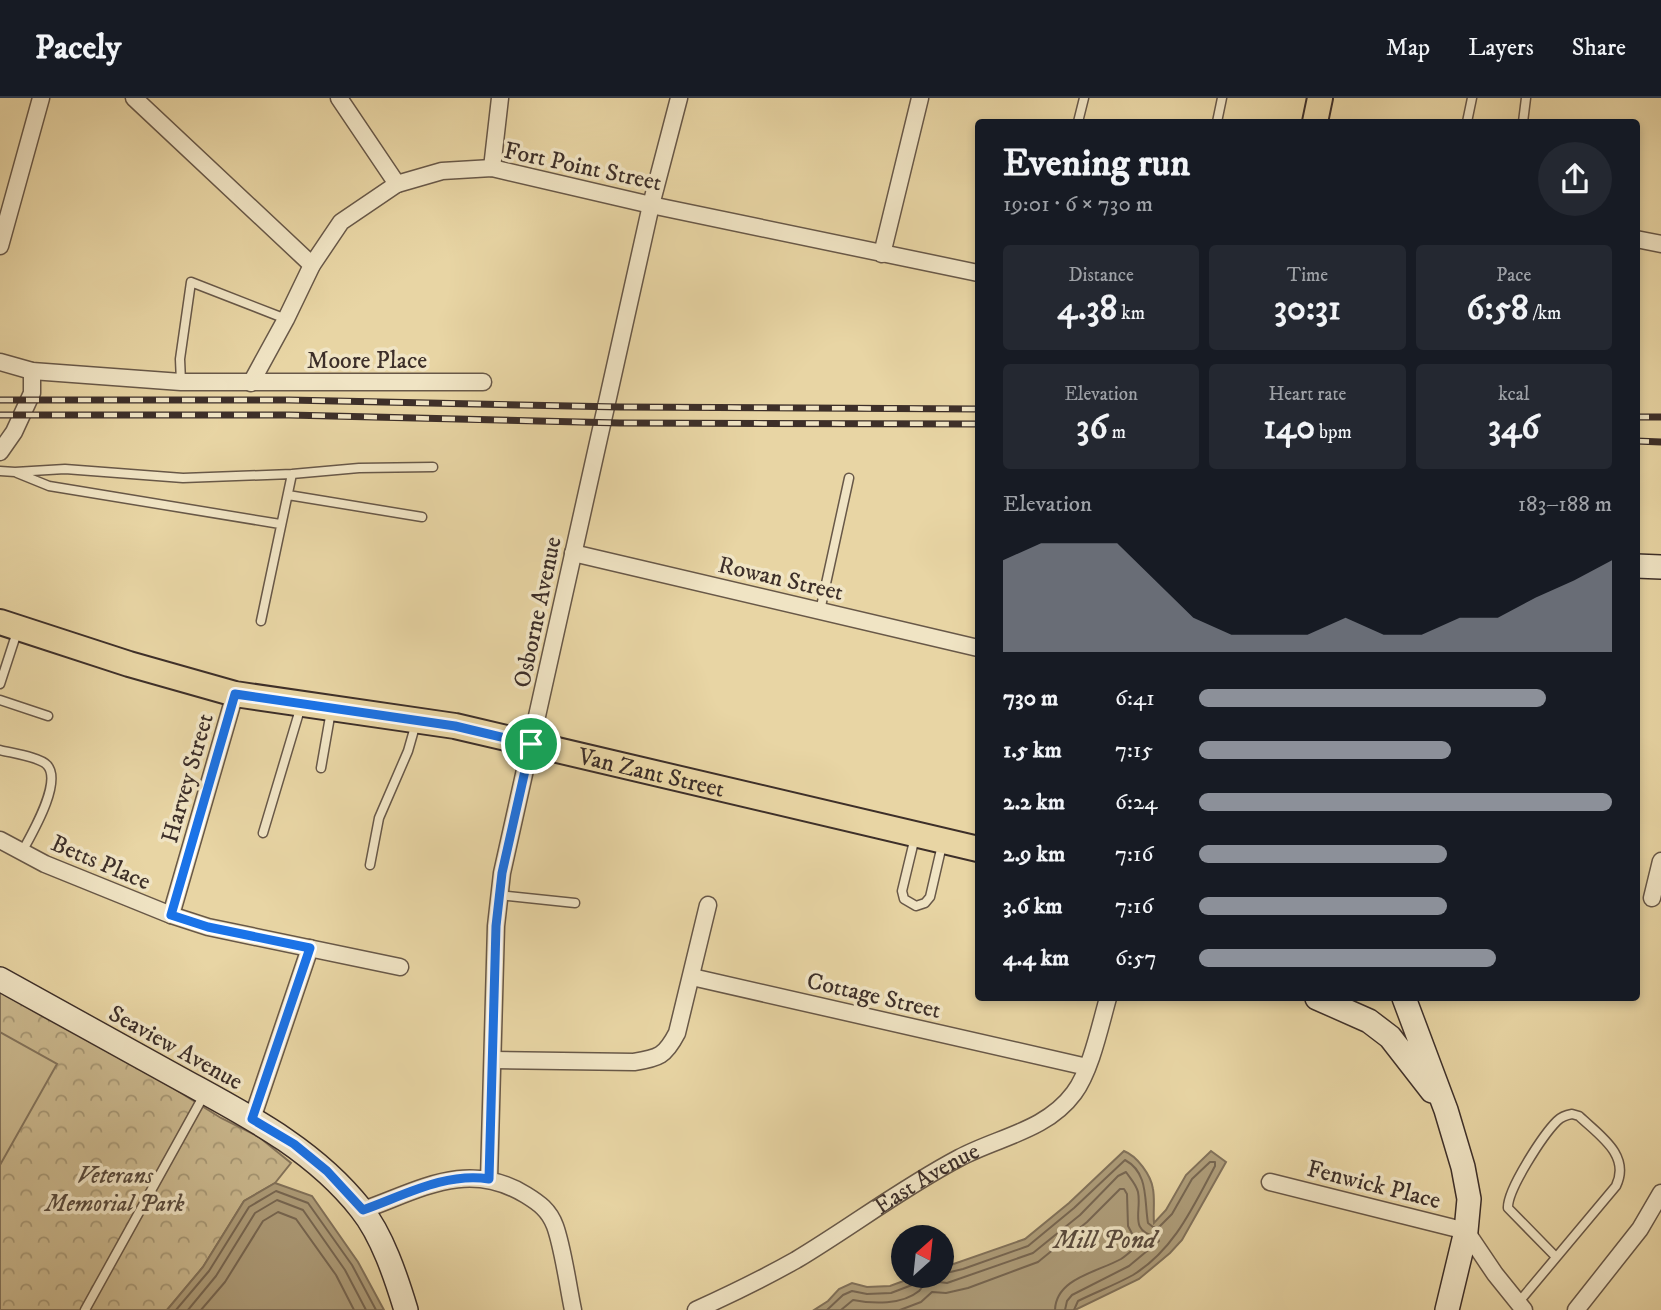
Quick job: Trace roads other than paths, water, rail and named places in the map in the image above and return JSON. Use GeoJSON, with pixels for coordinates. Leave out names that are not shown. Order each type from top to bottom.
{"type":"FeatureCollection","features":[{"type":"Feature","properties":{"kind":"main road","name":"Van Zant Street"},"geometry":{"type":"LineString","coordinates":[[9,626],[235,694],[455,726],[975,848]]}},
{"type":"Feature","properties":{"kind":"street"},"geometry":{"type":"LineString","coordinates":[[0,246],[41,98]]}},
{"type":"Feature","properties":{"kind":"street"},"geometry":{"type":"LineString","coordinates":[[134,98],[312,265]]}},
{"type":"Feature","properties":{"kind":"street"},"geometry":{"type":"LineString","coordinates":[[339,98],[397,184]]}},
{"type":"Feature","properties":{"kind":"street"},"geometry":{"type":"LineString","coordinates":[[492,168],[500,98]]}},
{"type":"Feature","properties":{"kind":"street","name":"Osborne Avenue"},"geometry":{"type":"LineString","coordinates":[[489,1179],[496,926],[502,873],[651,205],[679,98]]}},
{"type":"Feature","properties":{"kind":"street"},"geometry":{"type":"LineString","coordinates":[[882,254],[920,98]]}},
{"type":"Feature","properties":{"kind":"street","name":"Fort Point Street"},"geometry":{"type":"LineString","coordinates":[[251,383],[312,265],[341,222],[397,184],[442,171],[492,168],[651,205],[975,272]]}},
{"type":"Feature","properties":{"kind":"street"},"geometry":{"type":"LineString","coordinates":[[1640,240],[1661,244]]}},
{"type":"Feature","properties":{"kind":"street"},"geometry":{"type":"LineString","coordinates":[[0,362],[32,371],[181,382],[251,383]]}},
{"type":"Feature","properties":{"kind":"street"},"geometry":{"type":"LineString","coordinates":[[0,452],[14,432],[32,393],[32,371]]}},
{"type":"Feature","properties":{"kind":"street","name":"Moore Place"},"geometry":{"type":"LineString","coordinates":[[251,383],[483,382]]}},
{"type":"Feature","properties":{"kind":"street","name":"Rowan Street"},"geometry":{"type":"LineString","coordinates":[[573,553],[975,647]]}},
{"type":"Feature","properties":{"kind":"street"},"geometry":{"type":"LineString","coordinates":[[1640,566],[1661,567]]}},
{"type":"Feature","properties":{"kind":"street","name":"Harvey Street"},"geometry":{"type":"LineString","coordinates":[[171,915],[235,694]]}},
{"type":"Feature","properties":{"kind":"street","name":"Betts Place"},"geometry":{"type":"LineString","coordinates":[[0,840],[45,864],[171,915],[208,927],[400,967]]}},
{"type":"Feature","properties":{"kind":"street"},"geometry":{"type":"LineString","coordinates":[[1650,897],[1661,861]]}},
{"type":"Feature","properties":{"kind":"street"},"geometry":{"type":"LineString","coordinates":[[493,1060],[634,1062],[657,1058],[668,1049],[677,1033],[708,905]]}},
{"type":"Feature","properties":{"kind":"street"},"geometry":{"type":"LineString","coordinates":[[252,1119],[310,948]]}},
{"type":"Feature","properties":{"kind":"street","name":"Cottage Street"},"geometry":{"type":"LineString","coordinates":[[692,977],[1087,1067]]}},
{"type":"Feature","properties":{"kind":"street","name":"Seaview Avenue"},"geometry":{"type":"LineString","coordinates":[[0,979],[294,1144],[327,1171],[363,1210],[388,1257],[406,1310]]}},
{"type":"Feature","properties":{"kind":"street","name":"East Avenue"},"geometry":{"type":"LineString","coordinates":[[696,1310],[795,1260],[916,1182],[962,1156],[1030,1128],[1059,1109],[1075,1092],[1087,1067],[1107,1001]]}},
{"type":"Feature","properties":{"kind":"street"},"geometry":{"type":"LineString","coordinates":[[1324,1001],[1369,1021],[1390,1037],[1446,1110]]}},
{"type":"Feature","properties":{"kind":"street"},"geometry":{"type":"LineString","coordinates":[[1405,1001],[1446,1110],[1463,1167],[1469,1199],[1466,1231],[1447,1310]]}},
{"type":"Feature","properties":{"kind":"street"},"geometry":{"type":"LineString","coordinates":[[363,1210],[450,1179],[489,1179],[519,1190],[543,1205],[555,1226],[573,1310]]}},
{"type":"Feature","properties":{"kind":"street","name":"Fenwick Place"},"geometry":{"type":"LineString","coordinates":[[1270,1182],[1466,1231]]}},
{"type":"Feature","properties":{"kind":"street"},"geometry":{"type":"LineString","coordinates":[[1576,1310],[1640,1229],[1661,1193]]}},
{"type":"Feature","properties":{"kind":"street"},"geometry":{"type":"LineString","coordinates":[[1466,1231],[1494,1275],[1521,1307]]}},
{"type":"Feature","properties":{"kind":"lane"},"geometry":{"type":"LineString","coordinates":[[1079,119],[1084,98]]}},
{"type":"Feature","properties":{"kind":"lane"},"geometry":{"type":"LineString","coordinates":[[1218,119],[1222,98]]}},
{"type":"Feature","properties":{"kind":"lane"},"geometry":{"type":"LineString","coordinates":[[1468,119],[1472,98]]}},
{"type":"Feature","properties":{"kind":"lane"},"geometry":{"type":"LineString","coordinates":[[1522,119],[1526,98]]}},
{"type":"Feature","properties":{"kind":"lane"},"geometry":{"type":"LineString","coordinates":[[181,382],[180,359],[191,282],[286,319]]}},
{"type":"Feature","properties":{"kind":"lane"},"geometry":{"type":"LineString","coordinates":[[0,471],[65,469],[183,478],[292,474],[359,468],[433,467]]}},
{"type":"Feature","properties":{"kind":"lane"},"geometry":{"type":"LineString","coordinates":[[15,472],[49,486],[280,524]]}},
{"type":"Feature","properties":{"kind":"lane"},"geometry":{"type":"LineString","coordinates":[[261,621],[292,474]]}},
{"type":"Feature","properties":{"kind":"lane"},"geometry":{"type":"LineString","coordinates":[[820,611],[849,478]]}},
{"type":"Feature","properties":{"kind":"lane"},"geometry":{"type":"LineString","coordinates":[[288,495],[422,517]]}},
{"type":"Feature","properties":{"kind":"lane"},"geometry":{"type":"LineString","coordinates":[[0,684],[9,626]]}},
{"type":"Feature","properties":{"kind":"lane"},"geometry":{"type":"LineString","coordinates":[[0,700],[48,716]]}},
{"type":"Feature","properties":{"kind":"lane"},"geometry":{"type":"LineString","coordinates":[[263,833],[302,704]]}},
{"type":"Feature","properties":{"kind":"lane"},"geometry":{"type":"LineString","coordinates":[[321,768],[331,708]]}},
{"type":"Feature","properties":{"kind":"lane"},"geometry":{"type":"LineString","coordinates":[[370,864],[379,818],[408,751],[417,720]]}},
{"type":"Feature","properties":{"kind":"lane"},"geometry":{"type":"LineString","coordinates":[[0,750],[41,761],[47,764],[51,771],[47,802],[22,852]]}},
{"type":"Feature","properties":{"kind":"lane"},"geometry":{"type":"LineString","coordinates":[[915,834],[902,891],[904,899],[916,906],[925,903],[930,897],[943,841]]}},
{"type":"Feature","properties":{"kind":"lane"},"geometry":{"type":"LineString","coordinates":[[499,895],[575,903]]}},
{"type":"Feature","properties":{"kind":"lane"},"geometry":{"type":"LineString","coordinates":[[85,1310],[205,1093]]}},
{"type":"Feature","properties":{"kind":"lane"},"geometry":{"type":"LineString","coordinates":[[1521,1307],[1556,1257],[1615,1186],[1620,1176],[1620,1161],[1612,1146],[1578,1116],[1572,1114],[1557,1120],[1519,1176],[1508,1200],[1508,1208],[1556,1257]]}},
{"type":"Feature","properties":{"kind":"water","name":"Mill Pond"},"geometry":{"type":"Polygon","coordinates":[[[1124,1151],[1138,1162],[1152,1184],[1154,1223],[1166,1210],[1186,1175],[1211,1151],[1226,1162],[1182,1240],[1170,1253],[1139,1279],[1075,1310],[814,1310],[828,1301],[839,1289],[852,1283],[867,1287],[954,1288],[954,1264],[1025,1239],[1069,1203],[1124,1151]]]}},
{"type":"Feature","properties":{"kind":"water"},"geometry":{"type":"Polygon","coordinates":[[[275,1183],[312,1196],[358,1262],[384,1310],[167,1310],[203,1267],[244,1201],[275,1183]]]}},
{"type":"Feature","properties":{"kind":"railway"},"geometry":{"type":"LineString","coordinates":[[0,400],[289,400],[620,407],[975,409]]}},
{"type":"Feature","properties":{"kind":"railway"},"geometry":{"type":"LineString","coordinates":[[0,415],[289,415],[620,423],[975,424]]}},
{"type":"Feature","properties":{"kind":"railway"},"geometry":{"type":"LineString","coordinates":[[1640,417],[1661,417]]}},
{"type":"Feature","properties":{"kind":"railway"},"geometry":{"type":"LineString","coordinates":[[1640,441],[1661,442]]}},
{"type":"Feature","properties":{"kind":"park label","name":"Veterans Memorial Park"},"geometry":{"type":"Point","coordinates":[115,1189]}}]}
